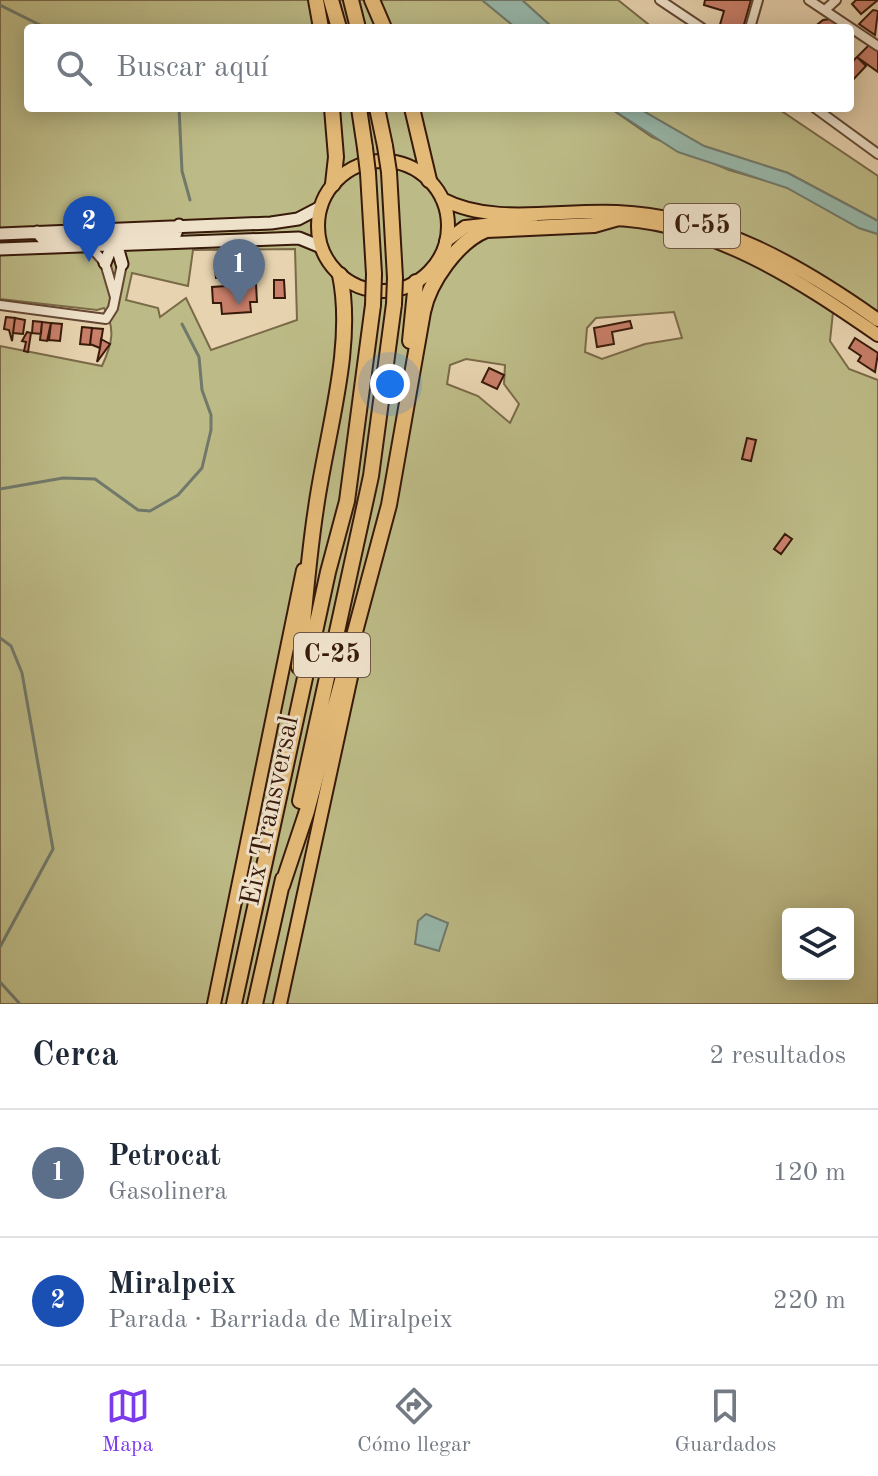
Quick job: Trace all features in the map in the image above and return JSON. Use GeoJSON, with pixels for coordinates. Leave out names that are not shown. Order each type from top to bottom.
{"type":"FeatureCollection","features":[{"type":"Feature","properties":{"kind":"highway"},"geometry":{"type":"LineString","coordinates":[[316,0],[320,24]]}},
{"type":"Feature","properties":{"kind":"highway"},"geometry":{"type":"LineString","coordinates":[[331,0],[338,24]]}},
{"type":"Feature","properties":{"kind":"highway"},"geometry":{"type":"LineString","coordinates":[[351,0],[357,24]]}},
{"type":"Feature","properties":{"kind":"highway"},"geometry":{"type":"LineString","coordinates":[[372,0],[382,24]]}},
{"type":"Feature","properties":{"kind":"highway"},"geometry":{"type":"LineString","coordinates":[[332,112],[336,157],[333,184]]}},
{"type":"Feature","properties":{"kind":"highway","name":"Eix Transversal"},"geometry":{"type":"LineString","coordinates":[[234,1004],[347,501],[373,305],[368,173],[360,112]]}},
{"type":"Feature","properties":{"kind":"highway","name":"Eix Transversal"},"geometry":{"type":"LineString","coordinates":[[255,1004],[371,476],[395,278],[389,172],[378,112]]}},
{"type":"Feature","properties":{"kind":"highway"},"geometry":{"type":"LineString","coordinates":[[413,112],[429,180]]}},
{"type":"Feature","properties":{"kind":"highway"},"geometry":{"type":"LineString","coordinates":[[282,886],[307,811],[389,505],[425,301],[471,236],[486,230],[594,225],[615,219]]}},
{"type":"Feature","properties":{"kind":"highway"},"geometry":{"type":"LineString","coordinates":[[291,744],[316,508],[342,343],[344,307],[340,275]]}},
{"type":"Feature","properties":{"kind":"highway"},"geometry":{"type":"LineString","coordinates":[[412,381],[409,355],[416,282]]}},
{"type":"Feature","properties":{"kind":"main road"},"geometry":{"type":"LineString","coordinates":[[380,161],[406,165],[429,180],[442,199],[447,216],[446,241],[434,267],[416,282],[398,290],[379,291],[356,286],[340,275],[321,247],[318,227],[321,207],[333,184],[357,166],[380,161]]}},
{"type":"Feature","properties":{"kind":"main road","name":"C-55"},"geometry":{"type":"LineString","coordinates":[[442,199],[473,212],[619,212],[696,224],[761,247],[878,320]]}},
{"type":"Feature","properties":{"kind":"main road"},"geometry":{"type":"LineString","coordinates":[[0,234],[271,223],[298,219],[321,207]]}},
{"type":"Feature","properties":{"kind":"main road","name":"C-55"},"geometry":{"type":"LineString","coordinates":[[446,241],[465,227],[548,219],[615,219],[681,230],[750,256],[878,335]]}},
{"type":"Feature","properties":{"kind":"main road"},"geometry":{"type":"LineString","coordinates":[[105,263],[111,246],[120,236],[175,235],[179,225]]}},
{"type":"Feature","properties":{"kind":"main road"},"geometry":{"type":"LineString","coordinates":[[37,232],[44,240],[102,238],[118,250],[122,264]]}},
{"type":"Feature","properties":{"kind":"main road"},"geometry":{"type":"LineString","coordinates":[[0,249],[299,238],[321,247]]}},
{"type":"Feature","properties":{"kind":"main road","name":"C-55"},"geometry":{"type":"LineString","coordinates":[[843,311],[878,327]]}},
{"type":"Feature","properties":{"kind":"main road"},"geometry":{"type":"LineString","coordinates":[[280,1004],[389,505]]}},
{"type":"Feature","properties":{"kind":"main road"},"geometry":{"type":"LineString","coordinates":[[214,1004],[316,508]]}},
{"type":"Feature","properties":{"kind":"street"},"geometry":{"type":"LineString","coordinates":[[660,0],[675,4],[698,24]]}},
{"type":"Feature","properties":{"kind":"street"},"geometry":{"type":"LineString","coordinates":[[751,24],[758,0]]}},
{"type":"Feature","properties":{"kind":"street"},"geometry":{"type":"LineString","coordinates":[[809,0],[846,24]]}},
{"type":"Feature","properties":{"kind":"street"},"geometry":{"type":"LineString","coordinates":[[825,10],[836,0]]}},
{"type":"Feature","properties":{"kind":"street"},"geometry":{"type":"LineString","coordinates":[[854,30],[878,46]]}},
{"type":"Feature","properties":{"kind":"street"},"geometry":{"type":"LineString","coordinates":[[820,112],[878,154]]}},
{"type":"Feature","properties":{"kind":"street"},"geometry":{"type":"LineString","coordinates":[[91,247],[105,263],[115,297]]}},
{"type":"Feature","properties":{"kind":"street"},"geometry":{"type":"LineString","coordinates":[[0,305],[106,319],[115,297],[122,264]]}},
{"type":"Feature","properties":{"kind":"shaded area"},"geometry":{"type":"Polygon","coordinates":[[[0,0],[482,0],[511,24],[24,24],[24,112],[616,112],[652,137],[729,170],[787,187],[859,228],[878,234],[878,340],[833,312],[830,341],[849,369],[878,380],[878,1004],[0,1004],[0,346],[102,366],[110,344],[111,330],[104,308],[97,310],[0,299],[0,0]],[[295,249],[193,250],[188,286],[132,273],[126,300],[158,308],[160,317],[186,298],[211,350],[297,320],[295,249]],[[674,312],[596,318],[587,328],[585,352],[602,359],[645,344],[682,338],[674,312]],[[466,359],[450,365],[447,384],[478,396],[510,423],[519,404],[504,384],[505,365],[466,359]]]}},
{"type":"Feature","properties":{"kind":"shaded area"},"geometry":{"type":"Polygon","coordinates":[[[482,0],[522,0],[549,24],[511,24],[482,0]]]}},
{"type":"Feature","properties":{"kind":"shaded area"},"geometry":{"type":"Polygon","coordinates":[[[522,0],[618,0],[648,24],[549,24],[522,0]]]}},
{"type":"Feature","properties":{"kind":"shaded area"},"geometry":{"type":"Polygon","coordinates":[[[616,112],[645,112],[704,146],[788,173],[878,221],[878,234],[859,228],[787,188],[678,152],[616,112]]]}},
{"type":"Feature","properties":{"kind":"shaded area"},"geometry":{"type":"Polygon","coordinates":[[[645,112],[783,112],[878,176],[878,221],[788,173],[704,146],[645,112]]]}},
{"type":"Feature","properties":{"kind":"shaded area"},"geometry":{"type":"Polygon","coordinates":[[[426,914],[448,923],[439,951],[415,944],[418,921],[426,914]]]}},
{"type":"Feature","properties":{"kind":"building"},"geometry":{"type":"Polygon","coordinates":[[[705,0],[751,0],[744,24],[720,24],[724,11],[704,5],[705,0]]]}},
{"type":"Feature","properties":{"kind":"building"},"geometry":{"type":"Polygon","coordinates":[[[856,0],[878,0],[861,14],[852,4],[856,0]]]}},
{"type":"Feature","properties":{"kind":"building"},"geometry":{"type":"Polygon","coordinates":[[[873,10],[878,11],[875,35],[859,24],[873,10]]]}},
{"type":"Feature","properties":{"kind":"building"},"geometry":{"type":"Polygon","coordinates":[[[831,19],[838,24],[818,24],[831,19]]]}},
{"type":"Feature","properties":{"kind":"building"},"geometry":{"type":"Polygon","coordinates":[[[869,45],[878,51],[878,72],[857,57],[869,45]]]}},
{"type":"Feature","properties":{"kind":"building"},"geometry":{"type":"Polygon","coordinates":[[[857,57],[866,66],[854,79],[854,60],[857,57]]]}},
{"type":"Feature","properties":{"kind":"building"},"geometry":{"type":"Polygon","coordinates":[[[248,268],[248,276],[216,278],[215,269],[248,268]]]}},
{"type":"Feature","properties":{"kind":"building"},"geometry":{"type":"Polygon","coordinates":[[[274,280],[284,280],[285,298],[274,298],[274,280]]]}},
{"type":"Feature","properties":{"kind":"building"},"geometry":{"type":"Polygon","coordinates":[[[256,284],[257,302],[250,302],[251,312],[222,314],[221,303],[213,303],[212,287],[256,284]]]}},
{"type":"Feature","properties":{"kind":"building"},"geometry":{"type":"Polygon","coordinates":[[[6,317],[15,318],[12,341],[9,330],[4,329],[6,317]]]}},
{"type":"Feature","properties":{"kind":"building"},"geometry":{"type":"Polygon","coordinates":[[[15,318],[25,320],[23,334],[13,333],[15,318]]]}},
{"type":"Feature","properties":{"kind":"building"},"geometry":{"type":"Polygon","coordinates":[[[33,321],[42,322],[41,334],[32,333],[33,321]]]}},
{"type":"Feature","properties":{"kind":"building"},"geometry":{"type":"Polygon","coordinates":[[[630,321],[632,328],[612,332],[614,344],[597,347],[594,328],[630,321]]]}},
{"type":"Feature","properties":{"kind":"building"},"geometry":{"type":"Polygon","coordinates":[[[42,322],[51,323],[47,341],[40,340],[42,322]]]}},
{"type":"Feature","properties":{"kind":"building"},"geometry":{"type":"Polygon","coordinates":[[[51,323],[62,324],[60,341],[49,340],[51,323]]]}},
{"type":"Feature","properties":{"kind":"building"},"geometry":{"type":"Polygon","coordinates":[[[82,327],[92,328],[90,345],[80,344],[82,327]]]}},
{"type":"Feature","properties":{"kind":"building"},"geometry":{"type":"Polygon","coordinates":[[[92,328],[103,329],[100,348],[90,344],[92,328]]]}},
{"type":"Feature","properties":{"kind":"building"},"geometry":{"type":"Polygon","coordinates":[[[27,332],[31,333],[28,352],[24,351],[26,342],[22,341],[27,332]]]}},
{"type":"Feature","properties":{"kind":"building"},"geometry":{"type":"Polygon","coordinates":[[[855,338],[878,353],[875,372],[858,361],[861,356],[849,348],[855,338]]]}},
{"type":"Feature","properties":{"kind":"building"},"geometry":{"type":"Polygon","coordinates":[[[101,339],[110,344],[97,362],[100,348],[101,339]]]}},
{"type":"Feature","properties":{"kind":"building"},"geometry":{"type":"Polygon","coordinates":[[[489,368],[504,375],[497,389],[482,382],[489,368]]]}},
{"type":"Feature","properties":{"kind":"building"},"geometry":{"type":"Polygon","coordinates":[[[747,438],[756,440],[751,461],[742,459],[747,438]]]}},
{"type":"Feature","properties":{"kind":"building"},"geometry":{"type":"Polygon","coordinates":[[[785,534],[792,539],[781,554],[774,549],[785,534]]]}},
{"type":"Feature","properties":{"kind":"waterway"},"geometry":{"type":"LineString","coordinates":[[0,5],[38,24]]}},
{"type":"Feature","properties":{"kind":"waterway"},"geometry":{"type":"LineString","coordinates":[[179,112],[182,171],[190,200]]}},
{"type":"Feature","properties":{"kind":"waterway"},"geometry":{"type":"LineString","coordinates":[[0,489],[63,478],[95,479],[138,510],[150,511],[178,495],[202,468],[211,430],[211,415],[202,390],[199,357],[182,324]]}},
{"type":"Feature","properties":{"kind":"waterway"},"geometry":{"type":"LineString","coordinates":[[0,638],[11,646],[22,673],[53,849],[0,947]]}},
{"type":"Feature","properties":{"kind":"waterway"},"geometry":{"type":"LineString","coordinates":[[0,982],[20,1004]]}},
{"type":"Feature","properties":{"kind":"place","name":"Miralpeix"},"geometry":{"type":"Point","coordinates":[89,262]}},
{"type":"Feature","properties":{"kind":"place","name":"Petrocat"},"geometry":{"type":"Point","coordinates":[239,305]}}]}
